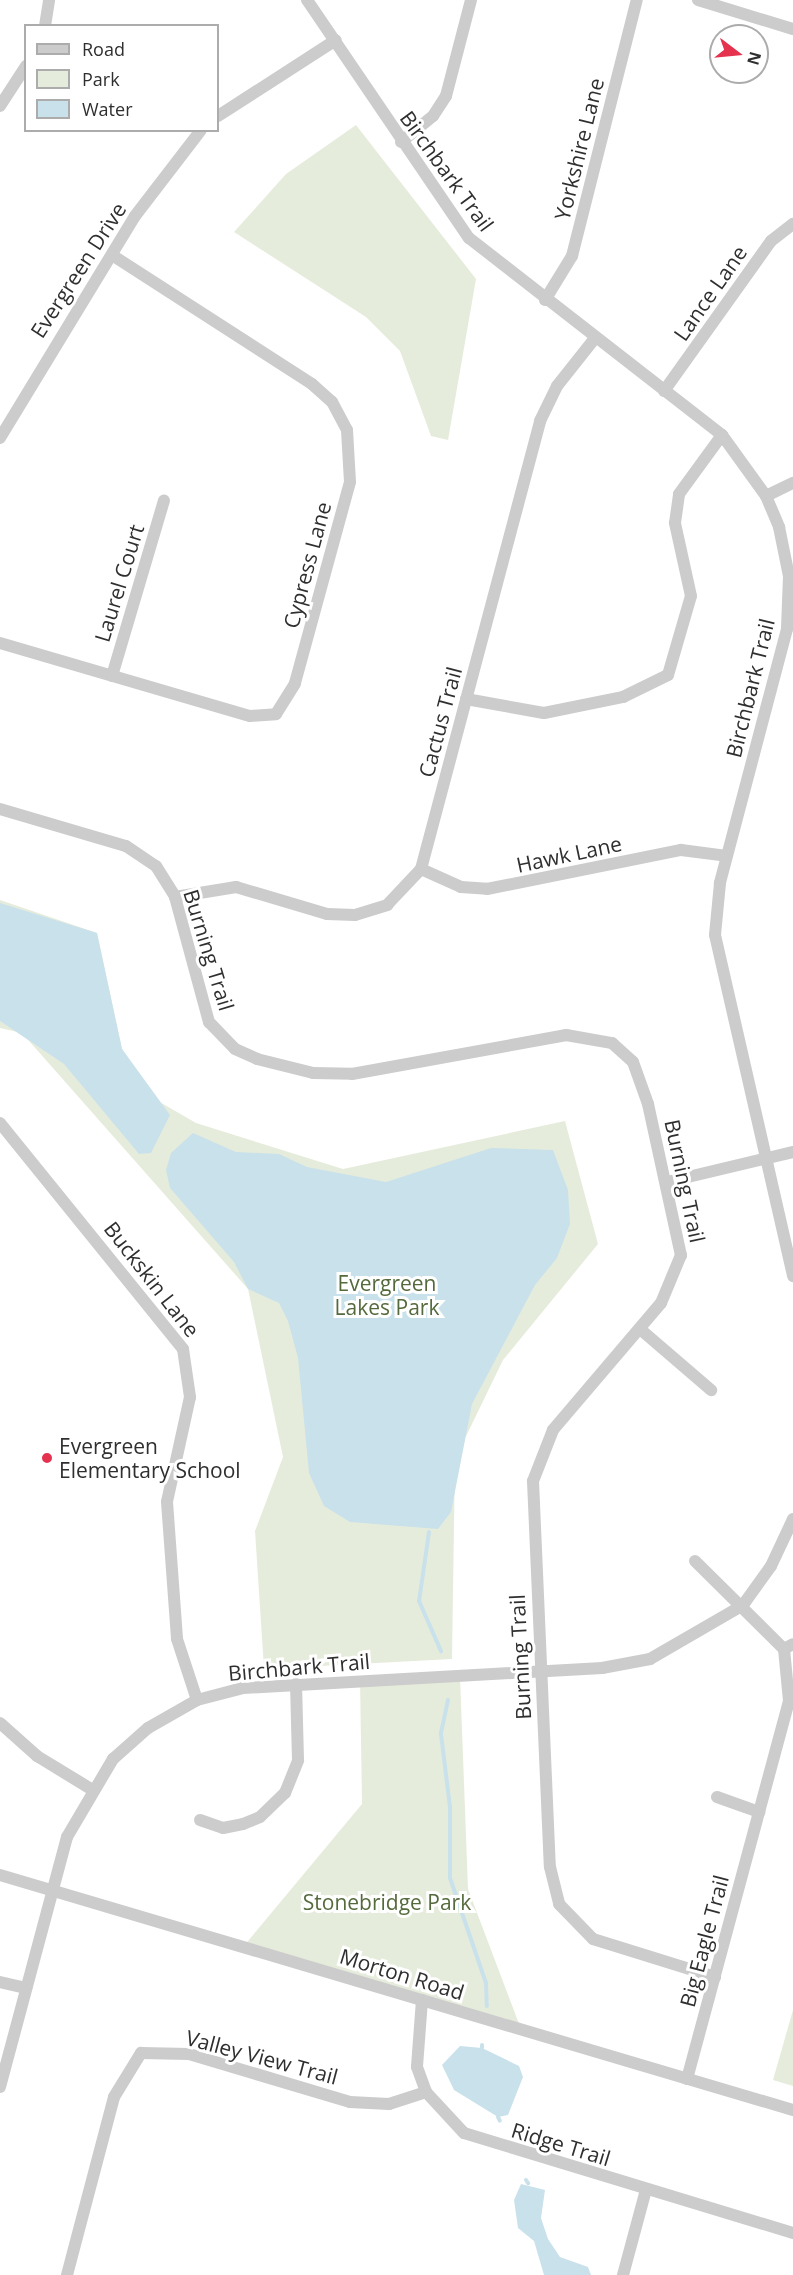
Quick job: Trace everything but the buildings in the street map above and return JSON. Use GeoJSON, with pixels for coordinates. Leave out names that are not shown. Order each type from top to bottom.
{"type":"FeatureCollection","features":[{"type":"Feature","properties":{"kind":"street"},"geometry":{"type":"LineString","coordinates":[[45,24],[50,0]]}},
{"type":"Feature","properties":{"kind":"street","name":"Birchbark Trail"},"geometry":{"type":"LineString","coordinates":[[307,0],[469,238],[545,300],[722,435],[766,496],[789,576],[788,649],[726,856],[717,894],[717,951],[793,1276]]}},
{"type":"Feature","properties":{"kind":"street"},"geometry":{"type":"LineString","coordinates":[[402,142],[433,116],[446,96],[471,0]]}},
{"type":"Feature","properties":{"kind":"street","name":"Yorkshire Lane"},"geometry":{"type":"LineString","coordinates":[[545,300],[572,256],[637,0]]}},
{"type":"Feature","properties":{"kind":"street"},"geometry":{"type":"LineString","coordinates":[[698,0],[793,28]]}},
{"type":"Feature","properties":{"kind":"street"},"geometry":{"type":"LineString","coordinates":[[219,115],[336,40]]}},
{"type":"Feature","properties":{"kind":"street"},"geometry":{"type":"LineString","coordinates":[[0,106],[24,69]]}},
{"type":"Feature","properties":{"kind":"street","name":"Evergreen Drive"},"geometry":{"type":"LineString","coordinates":[[0,436],[112,255],[200,132]]}},
{"type":"Feature","properties":{"kind":"street","name":"Lance Lane"},"geometry":{"type":"LineString","coordinates":[[664,390],[771,241],[793,224]]}},
{"type":"Feature","properties":{"kind":"street","name":"Cypress Lane"},"geometry":{"type":"LineString","coordinates":[[0,643],[240,714],[276,714],[295,683],[352,469],[347,430],[322,391],[112,255]]}},
{"type":"Feature","properties":{"kind":"street","name":"Cactus Trail"},"geometry":{"type":"LineString","coordinates":[[175,897],[236,887],[327,914],[355,915],[387,905],[422,869],[542,415],[595,338]]}},
{"type":"Feature","properties":{"kind":"street"},"geometry":{"type":"LineString","coordinates":[[466,699],[544,713],[623,697],[668,675],[691,596],[675,523],[679,494],[722,435]]}},
{"type":"Feature","properties":{"kind":"street"},"geometry":{"type":"LineString","coordinates":[[766,496],[793,483]]}},
{"type":"Feature","properties":{"kind":"street","name":"Laurel Court"},"geometry":{"type":"LineString","coordinates":[[112,676],[164,501]]}},
{"type":"Feature","properties":{"kind":"street","name":"Burning Trail"},"geometry":{"type":"LineString","coordinates":[[0,808],[136,851],[156,866],[175,897],[209,1022],[244,1054],[290,1069],[352,1074],[557,1036],[612,1043],[633,1062],[667,1182],[680,1238],[678,1271],[640,1329],[553,1430],[537,1464],[532,1499],[550,1867],[559,1904],[582,1931],[602,1944],[715,1977]]}},
{"type":"Feature","properties":{"kind":"street","name":"Hawk Lane"},"geometry":{"type":"LineString","coordinates":[[422,869],[461,887],[487,889],[681,850],[726,856]]}},
{"type":"Feature","properties":{"kind":"street","name":"Buckskin Lane"},"geometry":{"type":"LineString","coordinates":[[0,1123],[183,1349],[190,1397],[167,1502],[177,1639],[197,1700]]}},
{"type":"Feature","properties":{"kind":"street"},"geometry":{"type":"LineString","coordinates":[[667,1182],[793,1152]]}},
{"type":"Feature","properties":{"kind":"street"},"geometry":{"type":"LineString","coordinates":[[640,1329],[711,1390]]}},
{"type":"Feature","properties":{"kind":"street","name":"Birchbark Trail"},"geometry":{"type":"LineString","coordinates":[[0,2087],[67,1837],[91,1790],[131,1742],[197,1700],[296,1684],[540,1671],[650,1659],[743,1605],[775,1559],[793,1520]]}},
{"type":"Feature","properties":{"kind":"street","name":"Big Eagle Trail"},"geometry":{"type":"LineString","coordinates":[[687,2079],[789,1701],[789,1647],[695,1561]]}},
{"type":"Feature","properties":{"kind":"street"},"geometry":{"type":"LineString","coordinates":[[200,1820],[224,1828],[243,1824],[260,1817],[285,1793],[298,1760],[296,1684]]}},
{"type":"Feature","properties":{"kind":"street"},"geometry":{"type":"LineString","coordinates":[[0,1723],[37,1756],[91,1790]]}},
{"type":"Feature","properties":{"kind":"street"},"geometry":{"type":"LineString","coordinates":[[717,1797],[759,1812]]}},
{"type":"Feature","properties":{"kind":"street","name":"Morton Road"},"geometry":{"type":"LineString","coordinates":[[0,1875],[793,2110]]}},
{"type":"Feature","properties":{"kind":"street"},"geometry":{"type":"LineString","coordinates":[[0,1982],[26,1989]]}},
{"type":"Feature","properties":{"kind":"street","name":"Ridge Trail"},"geometry":{"type":"LineString","coordinates":[[422,2000],[415,2052],[426,2092],[455,2127],[473,2138],[793,2233]]}},
{"type":"Feature","properties":{"kind":"street","name":"Valley View Trail"},"geometry":{"type":"LineString","coordinates":[[67,2275],[114,2097],[141,2053],[189,2054],[350,2102],[389,2104],[426,2092]]}},
{"type":"Feature","properties":{"kind":"street"},"geometry":{"type":"LineString","coordinates":[[623,2275],[646,2190]]}},
{"type":"Feature","properties":{"kind":"green space"},"geometry":{"type":"Polygon","coordinates":[[[356,125],[476,279],[448,440],[431,436],[400,351],[366,317],[234,232],[286,174],[356,125]]]}},
{"type":"Feature","properties":{"kind":"green space","name":"Evergreen Lakes Park"},"geometry":{"type":"Polygon","coordinates":[[[0,900],[97,933],[122,1049],[158,1101],[196,1123],[343,1169],[565,1121],[598,1244],[503,1360],[455,1459],[452,1659],[264,1669],[255,1531],[283,1457],[248,1289],[22,1033],[0,1028],[0,900]]]}},
{"type":"Feature","properties":{"kind":"green space","name":"Stonebridge Park"},"geometry":{"type":"Polygon","coordinates":[[[460,1676],[468,1889],[521,2029],[243,1947],[362,1804],[360,1681],[460,1676]]]}},
{"type":"Feature","properties":{"kind":"green space"},"geometry":{"type":"Polygon","coordinates":[[[793,2010],[793,2086],[773,2080],[793,2010]]]}},
{"type":"Feature","properties":{"kind":"water"},"geometry":{"type":"Polygon","coordinates":[[[0,903],[97,933],[122,1049],[170,1115],[151,1153],[139,1154],[64,1064],[0,1021],[0,903]]]}},
{"type":"Feature","properties":{"kind":"water"},"geometry":{"type":"Polygon","coordinates":[[[193,1133],[236,1152],[279,1154],[307,1167],[386,1182],[491,1148],[553,1150],[568,1190],[570,1224],[557,1258],[535,1285],[472,1404],[451,1512],[438,1529],[350,1522],[324,1506],[309,1473],[298,1358],[288,1321],[279,1303],[248,1289],[234,1262],[170,1188],[166,1170],[171,1153],[193,1133]]]}},
{"type":"Feature","properties":{"kind":"water"},"geometry":{"type":"Polygon","coordinates":[[[460,2046],[482,2048],[519,2066],[523,2077],[508,2115],[498,2117],[454,2090],[442,2065],[460,2046]]]}},
{"type":"Feature","properties":{"kind":"water"},"geometry":{"type":"Polygon","coordinates":[[[521,2184],[545,2190],[541,2218],[548,2239],[560,2257],[588,2267],[591,2275],[544,2275],[534,2241],[518,2228],[514,2200],[521,2184]]]}},
{"type":"Feature","properties":{"kind":"waterway"},"geometry":{"type":"LineString","coordinates":[[429,1532],[419,1601],[441,1651]]}},
{"type":"Feature","properties":{"kind":"waterway"},"geometry":{"type":"LineString","coordinates":[[448,1700],[441,1734],[450,1807],[450,1878],[486,1983],[487,2006]]}},
{"type":"Feature","properties":{"kind":"waterway"},"geometry":{"type":"LineString","coordinates":[[498,2117],[500,2121]]}},
{"type":"Feature","properties":{"kind":"place","name":"Evergreen Elementary School"},"geometry":{"type":"Point","coordinates":[47,1458]}}]}
